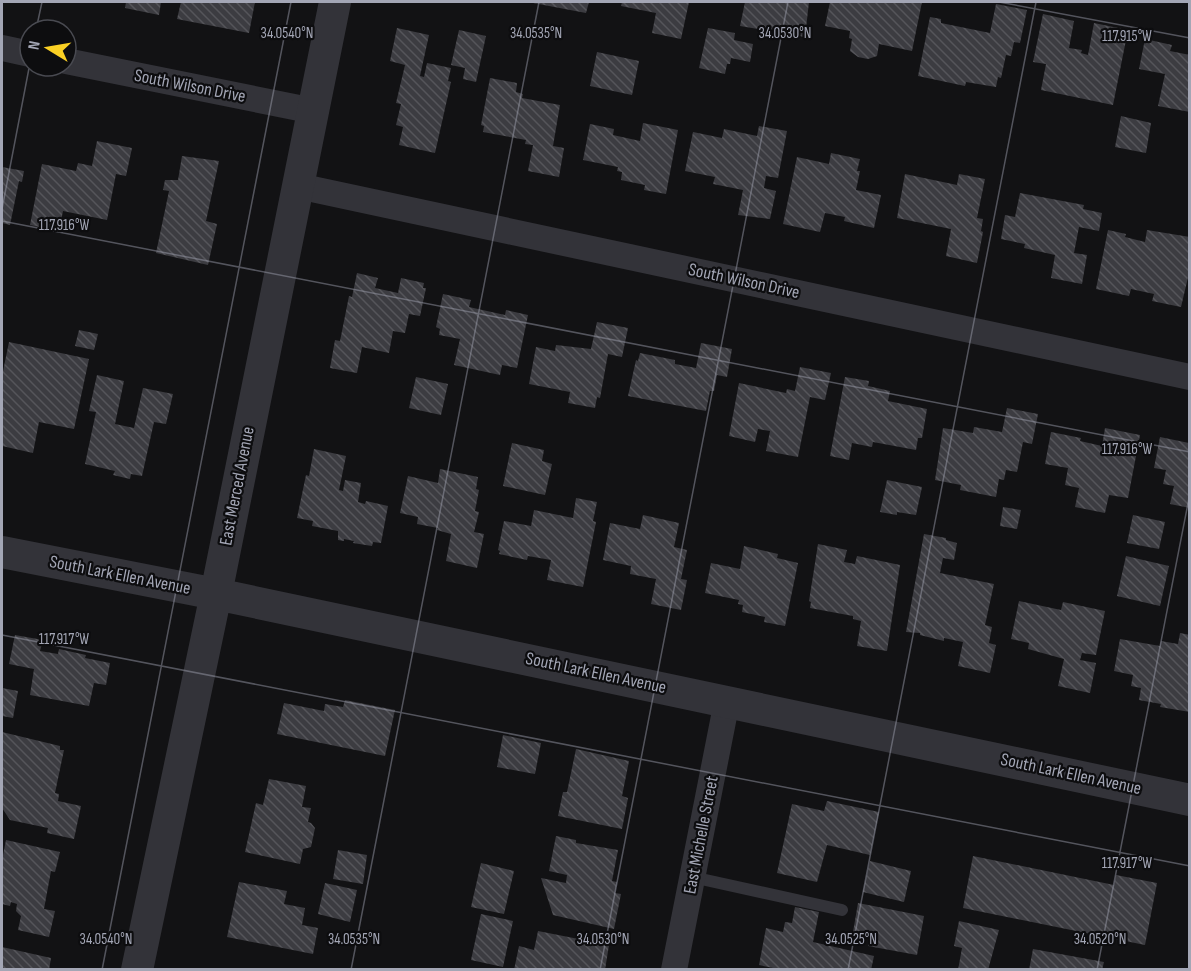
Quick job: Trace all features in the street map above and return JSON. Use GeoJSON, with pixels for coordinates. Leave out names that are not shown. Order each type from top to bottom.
{"type":"FeatureCollection","features":[{"type":"Feature","properties":{"kind":"street","name":"East Merced Avenue"},"geometry":{"type":"LineString","coordinates":[[137,969],[216,594],[335,2]]}},
{"type":"Feature","properties":{"kind":"street"},"geometry":{"type":"LineString","coordinates":[[2,48],[18,51]]}},
{"type":"Feature","properties":{"kind":"street","name":"South Wilson Drive"},"geometry":{"type":"LineString","coordinates":[[78,63],[314,111]]}},
{"type":"Feature","properties":{"kind":"street","name":"South Wilson Drive"},"geometry":{"type":"LineString","coordinates":[[298,186],[1190,376]]}},
{"type":"Feature","properties":{"kind":"street","name":"South Lark Ellen Avenue"},"geometry":{"type":"LineString","coordinates":[[2,552],[216,594],[1190,800]]}},
{"type":"Feature","properties":{"kind":"street","name":"East Michelle Street"},"geometry":{"type":"LineString","coordinates":[[674,969],[727,701]]}},
{"type":"Feature","properties":{"kind":"lane"},"geometry":{"type":"LineString","coordinates":[[692,877],[842,910]]}},
{"type":"Feature","properties":{"kind":"building"},"geometry":{"type":"Polygon","coordinates":[[[126,2],[161,2],[159,15],[125,8],[126,2]]]}},
{"type":"Feature","properties":{"kind":"building"},"geometry":{"type":"Polygon","coordinates":[[[181,2],[255,2],[249,33],[177,19],[181,2]]]}},
{"type":"Feature","properties":{"kind":"building"},"geometry":{"type":"Polygon","coordinates":[[[528,2],[589,2],[586,13],[528,2]]]}},
{"type":"Feature","properties":{"kind":"building"},"geometry":{"type":"Polygon","coordinates":[[[622,2],[689,2],[681,39],[652,33],[656,13],[621,6],[622,2]]]}},
{"type":"Feature","properties":{"kind":"building"},"geometry":{"type":"Polygon","coordinates":[[[745,2],[809,2],[805,37],[740,26],[745,2]]]}},
{"type":"Feature","properties":{"kind":"building"},"geometry":{"type":"Polygon","coordinates":[[[830,2],[922,2],[912,51],[879,44],[877,56],[868,59],[858,57],[850,51],[852,39],[849,38],[850,31],[825,26],[830,2]]]}},
{"type":"Feature","properties":{"kind":"building"},"geometry":{"type":"Polygon","coordinates":[[[996,4],[1027,10],[1020,43],[1014,42],[1011,56],[1006,55],[1001,78],[998,77],[996,87],[966,82],[965,86],[918,76],[930,17],[941,19],[941,23],[990,33],[996,4]]]}},
{"type":"Feature","properties":{"kind":"building"},"geometry":{"type":"Polygon","coordinates":[[[1043,14],[1074,21],[1069,48],[1082,50],[1081,53],[1088,55],[1094,23],[1128,30],[1113,105],[1041,90],[1046,64],[1033,62],[1043,14]]]}},
{"type":"Feature","properties":{"kind":"building"},"geometry":{"type":"Polygon","coordinates":[[[397,28],[429,35],[420,76],[424,77],[427,63],[451,68],[448,81],[451,82],[435,153],[399,145],[403,127],[396,125],[401,104],[396,103],[405,65],[390,61],[397,28]]]}},
{"type":"Feature","properties":{"kind":"building"},"geometry":{"type":"Polygon","coordinates":[[[708,28],[735,33],[734,40],[753,44],[750,62],[731,58],[725,74],[699,68],[708,28]]]}},
{"type":"Feature","properties":{"kind":"building"},"geometry":{"type":"Polygon","coordinates":[[[459,30],[486,36],[476,82],[463,79],[465,68],[451,65],[459,30]]]}},
{"type":"Feature","properties":{"kind":"building"},"geometry":{"type":"Polygon","coordinates":[[[1145,39],[1172,45],[1170,51],[1190,55],[1190,112],[1158,106],[1165,74],[1139,69],[1145,39]]]}},
{"type":"Feature","properties":{"kind":"building"},"geometry":{"type":"Polygon","coordinates":[[[597,52],[639,61],[632,95],[590,86],[597,52]]]}},
{"type":"Feature","properties":{"kind":"building"},"geometry":{"type":"Polygon","coordinates":[[[490,78],[517,83],[516,92],[523,94],[522,98],[560,105],[553,146],[564,148],[559,177],[528,171],[533,145],[525,144],[526,140],[483,132],[484,126],[481,125],[490,78]]]}},
{"type":"Feature","properties":{"kind":"building"},"geometry":{"type":"Polygon","coordinates":[[[1121,116],[1151,123],[1146,153],[1115,147],[1121,116]]]}},
{"type":"Feature","properties":{"kind":"building"},"geometry":{"type":"Polygon","coordinates":[[[643,123],[678,130],[666,194],[644,190],[645,185],[621,180],[622,172],[617,171],[618,167],[583,160],[590,124],[614,129],[613,135],[640,141],[643,123]]]}},
{"type":"Feature","properties":{"kind":"building"},"geometry":{"type":"Polygon","coordinates":[[[759,126],[787,131],[778,178],[766,176],[764,188],[776,191],[770,219],[738,215],[743,190],[713,184],[715,177],[685,171],[693,132],[722,138],[724,129],[757,136],[759,126]]]}},
{"type":"Feature","properties":{"kind":"building"},"geometry":{"type":"Polygon","coordinates":[[[97,141],[132,148],[126,176],[116,174],[107,220],[63,211],[59,231],[30,225],[42,164],[76,171],[78,163],[92,166],[97,141]]]}},
{"type":"Feature","properties":{"kind":"building"},"geometry":{"type":"Polygon","coordinates":[[[831,153],[860,159],[856,190],[881,195],[874,228],[844,221],[845,217],[825,213],[820,232],[783,224],[797,157],[829,164],[831,153]]]}},
{"type":"Feature","properties":{"kind":"building"},"geometry":{"type":"Polygon","coordinates":[[[182,156],[219,161],[206,221],[217,224],[208,265],[156,253],[169,191],[163,190],[165,180],[178,180],[182,156]]]}},
{"type":"Feature","properties":{"kind":"building"},"geometry":{"type":"Polygon","coordinates":[[[2,167],[24,171],[22,182],[19,181],[10,225],[2,223],[2,167]]]}},
{"type":"Feature","properties":{"kind":"building"},"geometry":{"type":"Polygon","coordinates":[[[905,174],[957,185],[959,174],[985,179],[977,218],[983,219],[981,231],[983,232],[977,263],[946,256],[951,229],[897,218],[905,174]]]}},
{"type":"Feature","properties":{"kind":"building"},"geometry":{"type":"Polygon","coordinates":[[[1020,193],[1084,205],[1083,209],[1102,213],[1099,231],[1079,227],[1074,253],[1087,255],[1082,284],[1051,278],[1055,255],[1024,248],[1025,244],[1001,239],[1005,215],[1015,217],[1020,193]]]}},
{"type":"Feature","properties":{"kind":"building"},"geometry":{"type":"Polygon","coordinates":[[[1108,230],[1145,242],[1147,230],[1190,237],[1190,269],[1181,307],[1152,301],[1154,294],[1131,289],[1129,296],[1096,289],[1108,230]]]}},
{"type":"Feature","properties":{"kind":"building"},"geometry":{"type":"Polygon","coordinates":[[[357,273],[378,278],[375,288],[398,293],[401,278],[424,283],[423,288],[426,288],[420,316],[409,314],[405,333],[393,331],[389,353],[362,347],[357,373],[330,368],[335,340],[340,341],[349,296],[352,297],[357,273]]]}},
{"type":"Feature","properties":{"kind":"building"},"geometry":{"type":"Polygon","coordinates":[[[443,294],[471,300],[469,307],[505,315],[506,310],[528,315],[517,368],[502,365],[500,375],[454,365],[460,339],[439,335],[440,329],[436,327],[443,294]]]}},
{"type":"Feature","properties":{"kind":"building"},"geometry":{"type":"Polygon","coordinates":[[[597,322],[628,328],[622,357],[608,354],[600,398],[597,397],[595,408],[568,403],[570,392],[529,384],[536,347],[555,351],[556,345],[591,349],[597,322]]]}},
{"type":"Feature","properties":{"kind":"building"},"geometry":{"type":"Polygon","coordinates":[[[79,330],[98,334],[94,350],[75,346],[79,330]]]}},
{"type":"Feature","properties":{"kind":"building"},"geometry":{"type":"Polygon","coordinates":[[[9,342],[89,359],[74,429],[39,422],[33,453],[2,446],[2,376],[9,342]]]}},
{"type":"Feature","properties":{"kind":"building"},"geometry":{"type":"Polygon","coordinates":[[[701,343],[732,349],[727,377],[717,375],[714,391],[710,391],[706,411],[628,396],[636,360],[638,361],[640,353],[675,360],[675,364],[696,368],[701,343]]]}},
{"type":"Feature","properties":{"kind":"building"},"geometry":{"type":"Polygon","coordinates":[[[800,367],[831,373],[825,400],[810,397],[798,457],[766,451],[770,431],[758,429],[755,442],[729,436],[739,383],[786,393],[787,389],[795,391],[800,367]]]}},
{"type":"Feature","properties":{"kind":"building"},"geometry":{"type":"Polygon","coordinates":[[[97,375],[124,381],[115,424],[134,428],[143,388],[173,394],[166,424],[154,422],[142,476],[131,474],[130,479],[113,475],[115,471],[85,464],[96,412],[89,411],[97,375]]]}},
{"type":"Feature","properties":{"kind":"building"},"geometry":{"type":"Polygon","coordinates":[[[416,377],[448,384],[441,415],[409,408],[416,377]]]}},
{"type":"Feature","properties":{"kind":"building"},"geometry":{"type":"Polygon","coordinates":[[[845,377],[869,381],[868,386],[890,391],[888,401],[927,409],[922,438],[918,438],[916,450],[873,442],[872,447],[852,443],[849,460],[830,456],[845,377]]]}},
{"type":"Feature","properties":{"kind":"building"},"geometry":{"type":"Polygon","coordinates":[[[1007,408],[1038,414],[1032,444],[1023,442],[1017,472],[1006,470],[1004,480],[999,479],[996,497],[960,490],[961,485],[935,480],[943,428],[973,433],[974,427],[1002,432],[1007,408]]]}},
{"type":"Feature","properties":{"kind":"building"},"geometry":{"type":"Polygon","coordinates":[[[1105,428],[1140,435],[1128,498],[1109,495],[1105,513],[1075,507],[1079,488],[1065,485],[1068,468],[1045,464],[1051,432],[1081,438],[1080,441],[1102,446],[1105,428]]]}},
{"type":"Feature","properties":{"kind":"building"},"geometry":{"type":"Polygon","coordinates":[[[1160,437],[1189,443],[1190,508],[1170,504],[1174,486],[1163,484],[1166,470],[1154,468],[1160,437]]]}},
{"type":"Feature","properties":{"kind":"building"},"geometry":{"type":"Polygon","coordinates":[[[512,443],[544,450],[542,461],[552,464],[545,495],[503,486],[512,443]]]}},
{"type":"Feature","properties":{"kind":"building"},"geometry":{"type":"Polygon","coordinates":[[[314,449],[346,456],[339,490],[343,491],[345,480],[361,483],[358,502],[365,504],[366,501],[388,506],[381,543],[373,542],[372,546],[344,539],[344,541],[338,540],[338,531],[312,526],[313,521],[297,518],[314,449]]]}},
{"type":"Feature","properties":{"kind":"building"},"geometry":{"type":"Polygon","coordinates":[[[440,469],[478,477],[476,489],[479,490],[475,511],[479,512],[474,532],[484,534],[477,568],[446,561],[451,534],[437,530],[438,528],[417,524],[418,517],[400,513],[408,476],[438,483],[440,469]]]}},
{"type":"Feature","properties":{"kind":"building"},"geometry":{"type":"Polygon","coordinates":[[[887,480],[922,487],[916,515],[880,512],[887,480]]]}},
{"type":"Feature","properties":{"kind":"building"},"geometry":{"type":"Polygon","coordinates":[[[576,498],[597,502],[593,521],[596,522],[583,587],[547,580],[551,560],[528,556],[527,560],[499,554],[504,521],[531,526],[534,510],[573,518],[576,498]]]}},
{"type":"Feature","properties":{"kind":"building"},"geometry":{"type":"Polygon","coordinates":[[[1003,507],[1021,510],[1017,529],[1000,526],[1003,507]]]}},
{"type":"Feature","properties":{"kind":"building"},"geometry":{"type":"Polygon","coordinates":[[[643,515],[679,523],[674,547],[687,550],[681,579],[687,580],[681,610],[651,604],[656,579],[630,574],[631,566],[603,560],[610,523],[640,529],[643,515]]]}},
{"type":"Feature","properties":{"kind":"building"},"geometry":{"type":"Polygon","coordinates":[[[1133,515],[1165,522],[1159,549],[1127,543],[1133,515]]]}},
{"type":"Feature","properties":{"kind":"building"},"geometry":{"type":"Polygon","coordinates":[[[924,534],[946,538],[946,540],[957,543],[954,560],[943,558],[940,573],[994,584],[985,625],[992,627],[989,643],[996,645],[990,673],[958,666],[963,642],[944,638],[944,641],[920,635],[920,633],[906,632],[924,534]]]}},
{"type":"Feature","properties":{"kind":"building"},"geometry":{"type":"Polygon","coordinates":[[[818,544],[847,550],[844,562],[855,564],[857,556],[900,565],[887,651],[857,646],[861,621],[853,619],[853,616],[810,608],[811,602],[809,601],[818,544]]]}},
{"type":"Feature","properties":{"kind":"building"},"geometry":{"type":"Polygon","coordinates":[[[744,546],[778,554],[777,558],[798,563],[785,626],[764,622],[765,617],[742,612],[743,605],[738,604],[739,600],[705,593],[711,563],[740,569],[744,546]]]}},
{"type":"Feature","properties":{"kind":"building"},"geometry":{"type":"Polygon","coordinates":[[[1126,556],[1169,566],[1160,606],[1117,596],[1126,556]]]}},
{"type":"Feature","properties":{"kind":"building"},"geometry":{"type":"Polygon","coordinates":[[[1019,601],[1061,610],[1063,602],[1105,611],[1096,655],[1082,653],[1080,660],[1096,663],[1090,693],[1058,686],[1064,659],[1028,649],[1029,643],[1011,639],[1019,601]]]}},
{"type":"Feature","properties":{"kind":"building"},"geometry":{"type":"Polygon","coordinates":[[[1180,633],[1190,635],[1190,712],[1160,707],[1161,704],[1139,700],[1141,688],[1131,686],[1133,675],[1114,671],[1120,639],[1160,646],[1161,641],[1178,644],[1180,633]]]}},
{"type":"Feature","properties":{"kind":"building"},"geometry":{"type":"Polygon","coordinates":[[[15,635],[43,640],[40,651],[58,654],[59,649],[110,663],[106,685],[94,683],[89,706],[30,695],[34,669],[9,664],[15,635]]]}},
{"type":"Feature","properties":{"kind":"building"},"geometry":{"type":"Polygon","coordinates":[[[2,688],[18,691],[13,718],[2,716],[2,688]]]}},
{"type":"Feature","properties":{"kind":"building"},"geometry":{"type":"Polygon","coordinates":[[[345,700],[395,710],[385,756],[277,734],[284,703],[324,711],[325,704],[343,707],[345,700]]]}},
{"type":"Feature","properties":{"kind":"building"},"geometry":{"type":"Polygon","coordinates":[[[2,732],[60,746],[60,750],[64,750],[55,793],[59,794],[58,801],[81,806],[74,839],[47,833],[48,828],[10,820],[2,808],[2,732]]]}},
{"type":"Feature","properties":{"kind":"building"},"geometry":{"type":"Polygon","coordinates":[[[503,735],[541,743],[535,774],[497,767],[503,735]]]}},
{"type":"Feature","properties":{"kind":"building"},"geometry":{"type":"Polygon","coordinates":[[[576,749],[629,761],[622,796],[628,798],[622,829],[558,816],[563,792],[567,792],[576,749]]]}},
{"type":"Feature","properties":{"kind":"building"},"geometry":{"type":"Polygon","coordinates":[[[269,779],[306,786],[302,807],[311,808],[308,822],[315,828],[311,847],[303,849],[300,864],[245,852],[256,803],[263,805],[269,779]]]}},
{"type":"Feature","properties":{"kind":"building"},"geometry":{"type":"Polygon","coordinates":[[[827,801],[879,812],[870,855],[827,845],[817,882],[777,873],[792,804],[824,811],[827,801]]]}},
{"type":"Feature","properties":{"kind":"building"},"geometry":{"type":"Polygon","coordinates":[[[556,836],[576,840],[576,843],[618,850],[612,881],[617,882],[615,893],[621,894],[614,929],[553,915],[541,878],[566,883],[567,875],[549,871],[556,836]]]}},
{"type":"Feature","properties":{"kind":"building"},"geometry":{"type":"Polygon","coordinates":[[[6,840],[60,852],[55,872],[51,871],[44,909],[55,911],[49,937],[18,930],[21,916],[16,911],[17,904],[11,902],[10,906],[2,904],[2,860],[6,840]]]}},
{"type":"Feature","properties":{"kind":"building"},"geometry":{"type":"Polygon","coordinates":[[[338,850],[367,855],[363,884],[333,879],[338,850]]]}},
{"type":"Feature","properties":{"kind":"building"},"geometry":{"type":"Polygon","coordinates":[[[973,856],[1114,885],[1116,875],[1157,883],[1145,945],[963,908],[973,856]]]}},
{"type":"Feature","properties":{"kind":"building"},"geometry":{"type":"Polygon","coordinates":[[[870,861],[911,871],[904,902],[863,892],[870,861]]]}},
{"type":"Feature","properties":{"kind":"building"},"geometry":{"type":"Polygon","coordinates":[[[481,863],[514,871],[504,914],[471,907],[481,863]]]}},
{"type":"Feature","properties":{"kind":"building"},"geometry":{"type":"Polygon","coordinates":[[[239,882],[287,891],[284,904],[305,908],[302,925],[318,928],[313,954],[227,937],[239,882]]]}},
{"type":"Feature","properties":{"kind":"building"},"geometry":{"type":"Polygon","coordinates":[[[325,883],[357,890],[350,922],[318,914],[325,883]]]}},
{"type":"Feature","properties":{"kind":"building"},"geometry":{"type":"Polygon","coordinates":[[[858,903],[924,916],[917,955],[868,946],[870,935],[853,932],[858,903]]]}},
{"type":"Feature","properties":{"kind":"building"},"geometry":{"type":"Polygon","coordinates":[[[795,907],[819,912],[813,942],[874,956],[871,970],[783,970],[759,965],[766,928],[783,932],[785,922],[792,923],[795,907]]]}},
{"type":"Feature","properties":{"kind":"building"},"geometry":{"type":"Polygon","coordinates":[[[481,914],[513,921],[503,967],[471,960],[481,914]]]}},
{"type":"Feature","properties":{"kind":"building"},"geometry":{"type":"Polygon","coordinates":[[[959,921],[999,930],[988,970],[958,970],[962,948],[954,946],[959,921]]]}},
{"type":"Feature","properties":{"kind":"building"},"geometry":{"type":"Polygon","coordinates":[[[538,931],[609,945],[605,970],[514,970],[519,946],[534,950],[538,931]]]}},
{"type":"Feature","properties":{"kind":"building"},"geometry":{"type":"Polygon","coordinates":[[[2,947],[51,958],[49,970],[2,970],[2,947]]]}},
{"type":"Feature","properties":{"kind":"building"},"geometry":{"type":"Polygon","coordinates":[[[1033,949],[1104,962],[1102,970],[1029,970],[1033,949]]]}}]}
